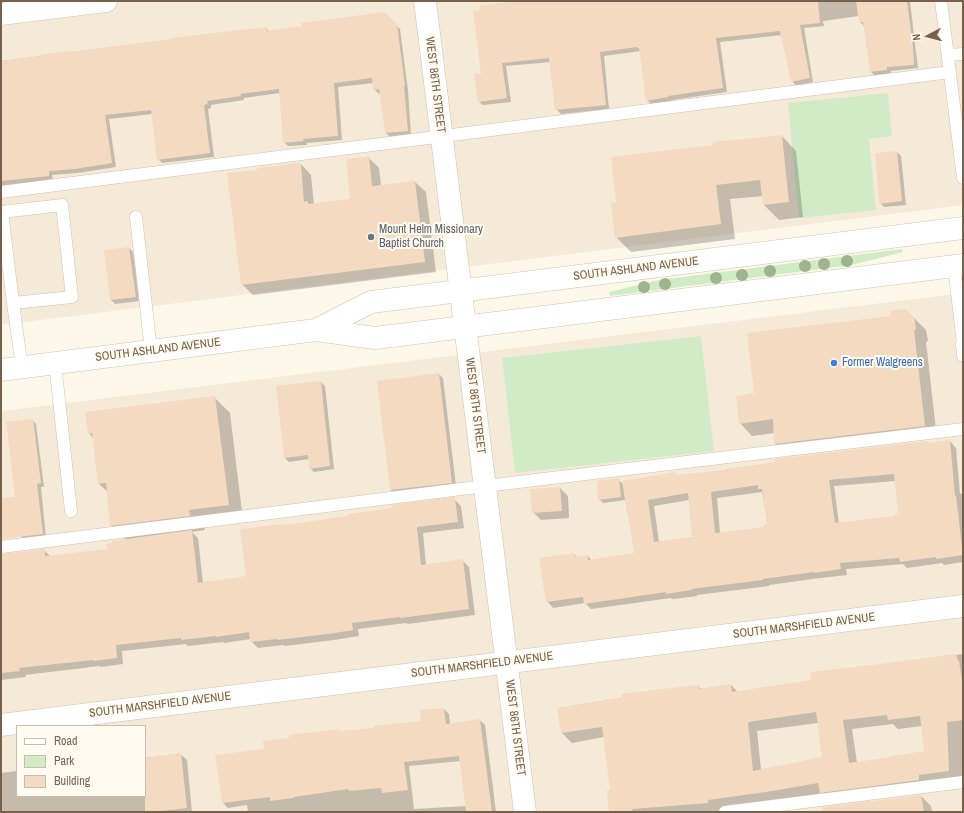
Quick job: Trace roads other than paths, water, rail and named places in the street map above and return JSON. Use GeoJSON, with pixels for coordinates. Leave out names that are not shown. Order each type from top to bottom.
{"type":"FeatureCollection","features":[{"type":"Feature","properties":{"kind":"street"},"geometry":{"type":"LineString","coordinates":[[1,14],[106,1]]}},
{"type":"Feature","properties":{"kind":"street","name":"WEST 86TH STREET"},"geometry":{"type":"LineString","coordinates":[[425,1],[525,812]]}},
{"type":"Feature","properties":{"kind":"street","name":"SOUTH ASHLAND AVENUE"},"geometry":{"type":"LineString","coordinates":[[316,330],[371,302],[963,228]]}},
{"type":"Feature","properties":{"kind":"street","name":"SOUTH ASHLAND AVENUE"},"geometry":{"type":"LineString","coordinates":[[11,369],[316,330],[375,338],[958,265]]}},
{"type":"Feature","properties":{"kind":"street","name":"SOUTH MARSHFIELD AVENUE"},"geometry":{"type":"LineString","coordinates":[[1,725],[963,606]]}},
{"type":"Feature","properties":{"kind":"lane"},"geometry":{"type":"LineString","coordinates":[[941,1],[963,178]]}},
{"type":"Feature","properties":{"kind":"lane"},"geometry":{"type":"LineString","coordinates":[[948,56],[963,54]]}},
{"type":"Feature","properties":{"kind":"lane"},"geometry":{"type":"LineString","coordinates":[[1,192],[950,72]]}},
{"type":"Feature","properties":{"kind":"lane"},"geometry":{"type":"LineString","coordinates":[[11,369],[13,303],[2,212],[62,205],[72,297],[13,303]]}},
{"type":"Feature","properties":{"kind":"lane"},"geometry":{"type":"LineString","coordinates":[[136,217],[151,351]]}},
{"type":"Feature","properties":{"kind":"lane"},"geometry":{"type":"LineString","coordinates":[[958,265],[963,356]]}},
{"type":"Feature","properties":{"kind":"lane"},"geometry":{"type":"LineString","coordinates":[[55,363],[71,511]]}},
{"type":"Feature","properties":{"kind":"lane"},"geometry":{"type":"LineString","coordinates":[[1,546],[963,429]]}},
{"type":"Feature","properties":{"kind":"lane"},"geometry":{"type":"LineString","coordinates":[[725,812],[963,782]]}},
{"type":"Feature","properties":{"kind":"place","name":"Mount Helm Missionary Baptist Church"},"geometry":{"type":"Point","coordinates":[371,237]}},
{"type":"Feature","properties":{"kind":"place","name":"Former Walgreens"},"geometry":{"type":"Point","coordinates":[834,363]}}]}
